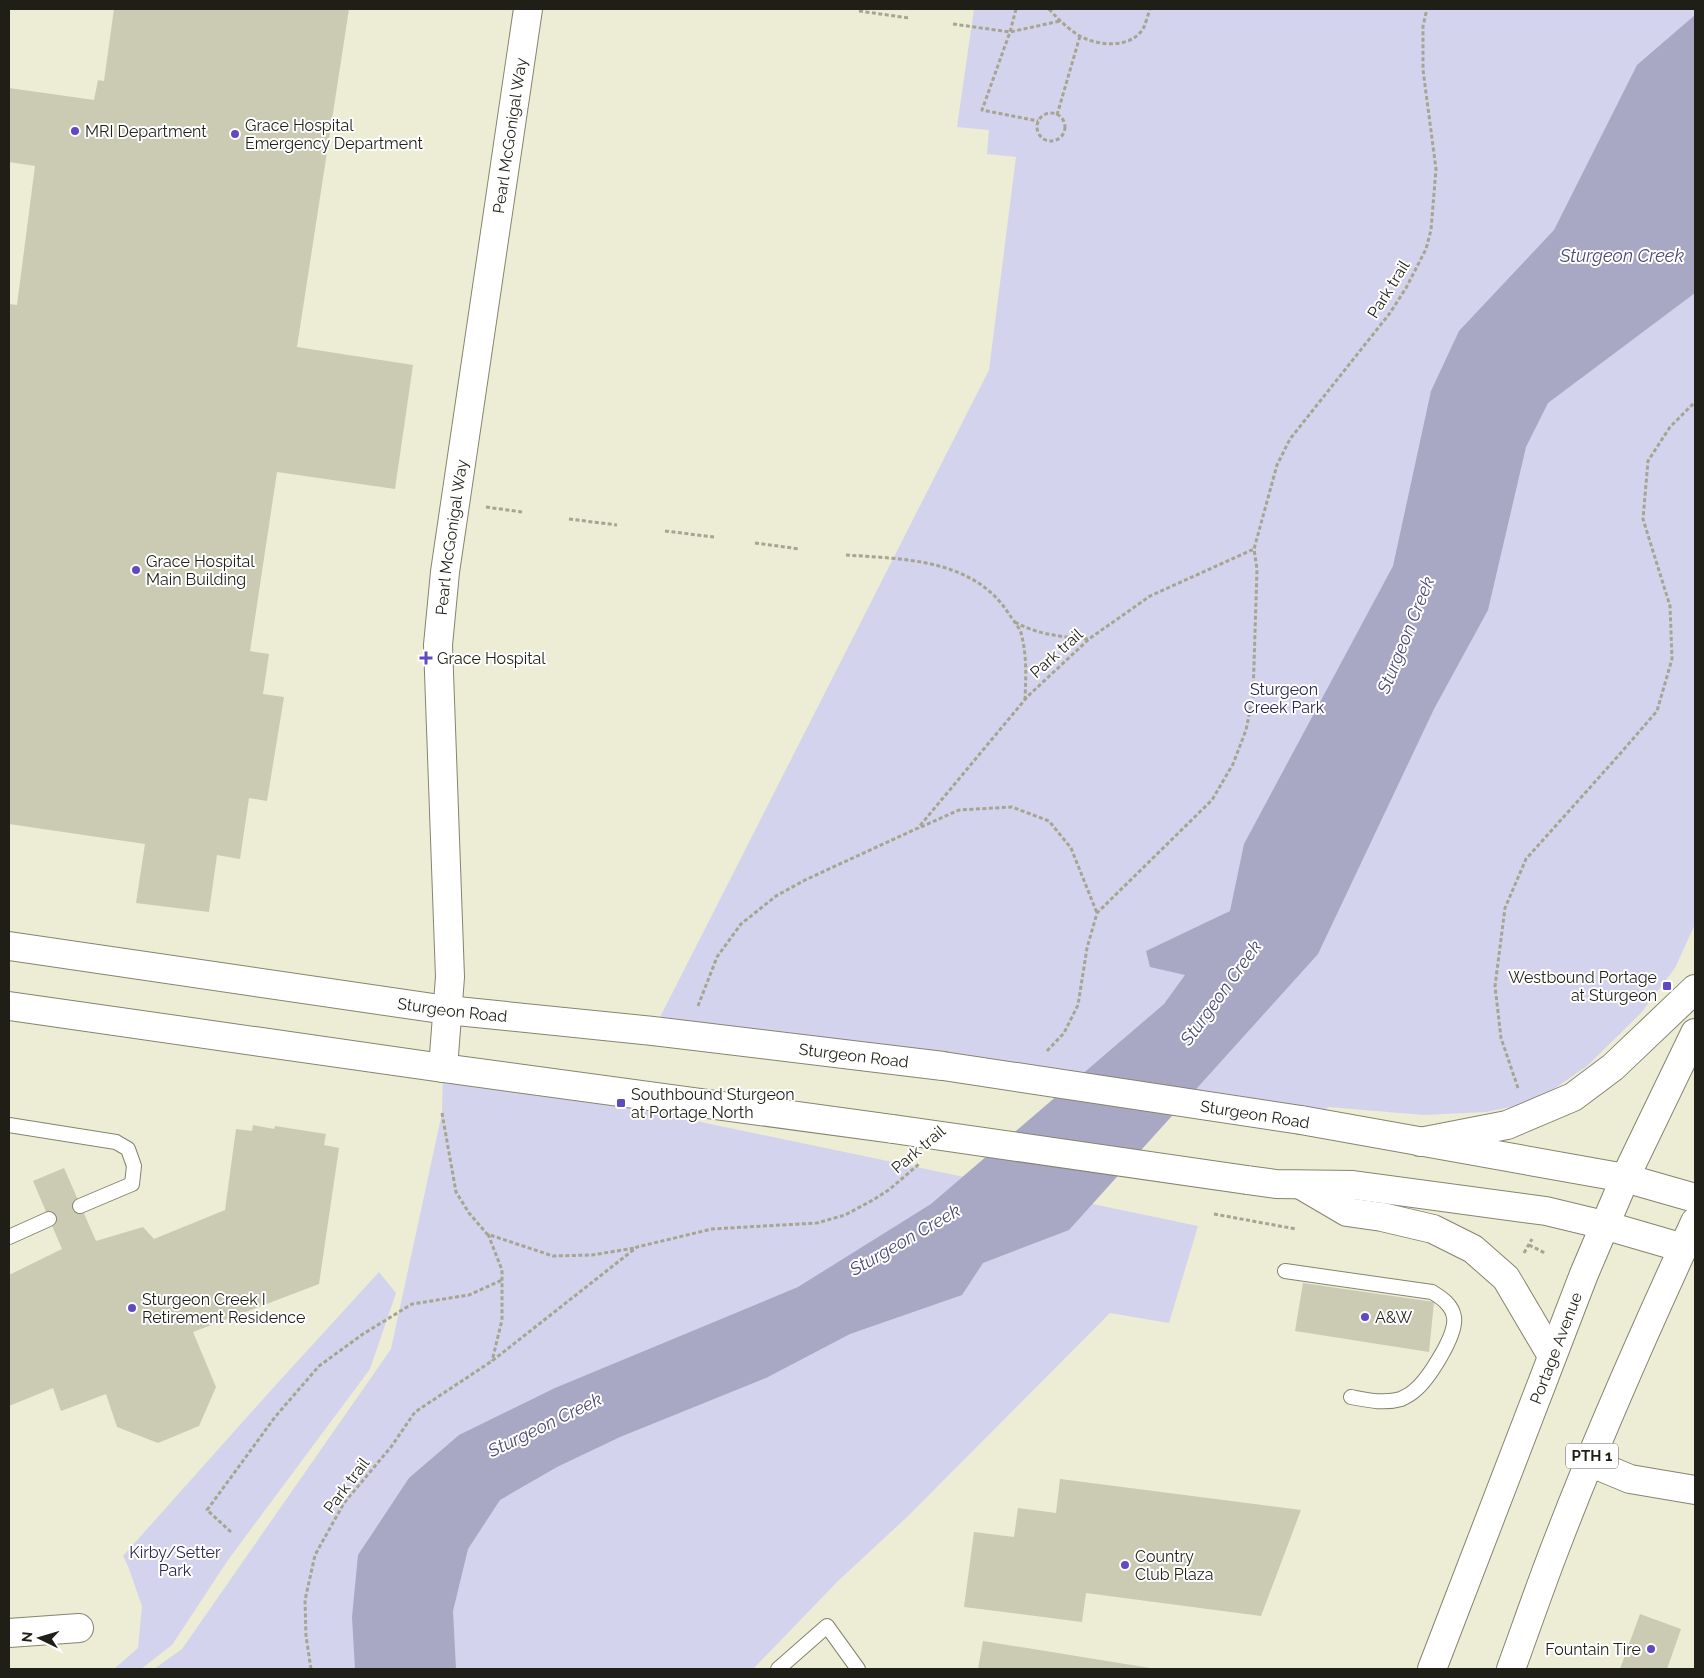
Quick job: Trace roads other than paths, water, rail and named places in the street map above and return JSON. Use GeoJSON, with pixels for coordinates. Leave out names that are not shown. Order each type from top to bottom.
{"type":"FeatureCollection","features":[{"type":"Feature","properties":{"kind":"main road","name":"Pearl McGonigal Way"},"geometry":{"type":"LineString","coordinates":[[443,1068],[450,978],[438,645],[445,572],[528,9]]}},
{"type":"Feature","properties":{"kind":"main road","name":"Sturgeon Road"},"geometry":{"type":"LineString","coordinates":[[9,946],[447,1010],[653,1031],[943,1066],[1301,1120],[1625,1178],[1695,1198]]}},
{"type":"Feature","properties":{"kind":"main road"},"geometry":{"type":"LineString","coordinates":[[1420,1142],[1507,1126],[1573,1097],[1613,1067],[1695,989]]}},
{"type":"Feature","properties":{"kind":"main road"},"geometry":{"type":"LineString","coordinates":[[9,1006],[1247,1180],[1301,1185],[1353,1185],[1546,1211],[1604,1225],[1683,1248]]}},
{"type":"Feature","properties":{"kind":"main road","name":"Portage Avenue"},"geometry":{"type":"LineString","coordinates":[[1432,1669],[1604,1225],[1695,1033]]}},
{"type":"Feature","properties":{"kind":"main road"},"geometry":{"type":"LineString","coordinates":[[1301,1185],[1346,1212],[1382,1217],[1433,1229],[1473,1249],[1506,1278],[1552,1356]]}},
{"type":"Feature","properties":{"kind":"main road","name":"PTH 1"},"geometry":{"type":"LineString","coordinates":[[1511,1669],[1558,1539],[1589,1462],[1695,1222]]}},
{"type":"Feature","properties":{"kind":"main road"},"geometry":{"type":"LineString","coordinates":[[1589,1462],[1630,1479],[1695,1490]]}},
{"type":"Feature","properties":{"kind":"main road"},"geometry":{"type":"LineString","coordinates":[[9,1633],[79,1628]]}},
{"type":"Feature","properties":{"kind":"lane"},"geometry":{"type":"LineString","coordinates":[[9,1125],[116,1142],[128,1149],[134,1166],[132,1184],[80,1206]]}},
{"type":"Feature","properties":{"kind":"lane"},"geometry":{"type":"LineString","coordinates":[[9,1237],[49,1219]]}},
{"type":"Feature","properties":{"kind":"lane"},"geometry":{"type":"LineString","coordinates":[[1285,1271],[1432,1292],[1444,1299],[1451,1309],[1454,1317],[1454,1328],[1429,1375],[1414,1392],[1386,1402],[1351,1397]]}},
{"type":"Feature","properties":{"kind":"lane"},"geometry":{"type":"LineString","coordinates":[[778,1669],[827,1626],[858,1669]]}},
{"type":"Feature","properties":{"kind":"water","name":"Sturgeon Creek"},"geometry":{"type":"Polygon","coordinates":[[[1695,15],[1695,293],[1548,403],[1526,447],[1488,610],[1434,709],[1318,954],[1069,1230],[983,1263],[962,1295],[850,1334],[766,1378],[620,1437],[557,1467],[500,1500],[468,1549],[453,1611],[456,1669],[355,1669],[352,1617],[358,1555],[409,1478],[459,1435],[555,1388],[798,1287],[931,1204],[1164,1004],[1185,975],[1150,967],[1146,951],[1230,911],[1244,844],[1393,566],[1431,391],[1459,331],[1554,230],[1637,65],[1695,15]]]}},
{"type":"Feature","properties":{"kind":"place","name":"MRI Department"},"geometry":{"type":"Point","coordinates":[75,131]}},
{"type":"Feature","properties":{"kind":"place","name":"Grace Hospital Emergency Department"},"geometry":{"type":"Point","coordinates":[235,134]}},
{"type":"Feature","properties":{"kind":"place","name":"Grace Hospital Main Building"},"geometry":{"type":"Point","coordinates":[136,570]}},
{"type":"Feature","properties":{"kind":"place","name":"Grace Hospital"},"geometry":{"type":"Point","coordinates":[426,658]}},
{"type":"Feature","properties":{"kind":"place","name":"Westbound Portage at Sturgeon"},"geometry":{"type":"Point","coordinates":[1667,986]}},
{"type":"Feature","properties":{"kind":"place","name":"Southbound Sturgeon at Portage North"},"geometry":{"type":"Point","coordinates":[621,1103]}},
{"type":"Feature","properties":{"kind":"place","name":"Sturgeon Creek I Retirement Residence"},"geometry":{"type":"Point","coordinates":[132,1308]}},
{"type":"Feature","properties":{"kind":"place","name":"A&W"},"geometry":{"type":"Point","coordinates":[1365,1317]}},
{"type":"Feature","properties":{"kind":"place","name":"Country Club Plaza"},"geometry":{"type":"Point","coordinates":[1125,1565]}},
{"type":"Feature","properties":{"kind":"place","name":"Fountain Tire"},"geometry":{"type":"Point","coordinates":[1651,1649]}},
{"type":"Feature","properties":{"kind":"park label","name":"Sturgeon Creek Park"},"geometry":{"type":"Point","coordinates":[1284,698]}},
{"type":"Feature","properties":{"kind":"park label","name":"Kirby/Setter Park"},"geometry":{"type":"Point","coordinates":[175,1561]}}]}
